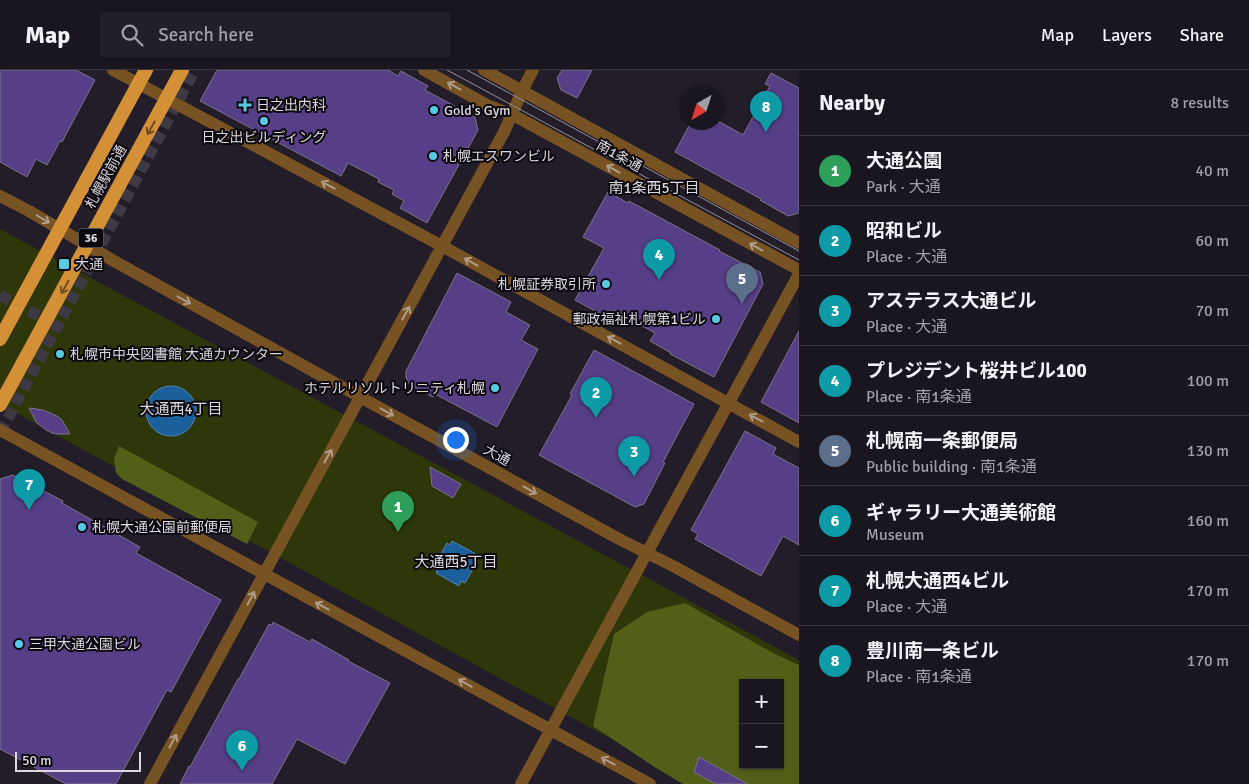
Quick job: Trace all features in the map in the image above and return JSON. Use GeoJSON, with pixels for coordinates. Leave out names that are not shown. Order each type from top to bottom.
{"type":"FeatureCollection","features":[{"type":"Feature","properties":{"kind":"highway","name":"札幌駅前通"},"geometry":{"type":"LineString","coordinates":[[0,339],[146,70]]}},
{"type":"Feature","properties":{"kind":"highway","name":"札幌駅前通"},"geometry":{"type":"LineString","coordinates":[[0,405],[182,70]]}},
{"type":"Feature","properties":{"kind":"street"},"geometry":{"type":"LineString","coordinates":[[113,70],[442,246],[799,442]]}},
{"type":"Feature","properties":{"kind":"street","name":"南1条通"},"geometry":{"type":"LineString","coordinates":[[424,70],[487,105],[513,114],[799,272]]}},
{"type":"Feature","properties":{"kind":"street","name":"南1条通"},"geometry":{"type":"LineString","coordinates":[[484,70],[799,243]]}},
{"type":"Feature","properties":{"kind":"street"},"geometry":{"type":"LineString","coordinates":[[150,784],[504,132],[533,70]]}},
{"type":"Feature","properties":{"kind":"street","name":"大通"},"geometry":{"type":"LineString","coordinates":[[0,196],[360,397],[799,635]]}},
{"type":"Feature","properties":{"kind":"street"},"geometry":{"type":"LineString","coordinates":[[521,784],[799,272]]}},
{"type":"Feature","properties":{"kind":"street"},"geometry":{"type":"LineString","coordinates":[[0,430],[650,784]]}},
{"type":"Feature","properties":{"kind":"green space"},"geometry":{"type":"Polygon","coordinates":[[[0,229],[799,660],[799,784],[693,784],[0,404],[0,229]]]}},
{"type":"Feature","properties":{"kind":"green space"},"geometry":{"type":"Polygon","coordinates":[[[119,446],[258,522],[247,544],[122,479],[116,473],[114,458],[119,446]]]}},
{"type":"Feature","properties":{"kind":"green space"},"geometry":{"type":"Polygon","coordinates":[[[685,603],[773,653],[799,665],[799,784],[683,784],[593,726],[614,634],[647,612],[685,603]]]}},
{"type":"Feature","properties":{"kind":"water"},"geometry":{"type":"Polygon","coordinates":[[[171,386],[180,388],[191,397],[196,411],[194,420],[185,431],[171,436],[162,434],[151,425],[146,411],[148,402],[157,391],[171,386]]]}},
{"type":"Feature","properties":{"kind":"water"},"geometry":{"type":"Polygon","coordinates":[[[452,541],[476,554],[474,558],[478,560],[465,583],[461,581],[459,586],[436,573],[437,570],[434,567],[447,543],[450,545],[452,541]]]}},
{"type":"Feature","properties":{"kind":"building"},"geometry":{"type":"Polygon","coordinates":[[[0,70],[76,70],[95,80],[62,142],[60,141],[47,165],[36,159],[27,177],[0,162],[0,70]]]}},
{"type":"Feature","properties":{"kind":"building"},"geometry":{"type":"Polygon","coordinates":[[[217,70],[388,70],[398,76],[401,71],[428,86],[425,90],[475,117],[478,130],[427,223],[400,208],[404,201],[392,194],[394,190],[378,182],[379,179],[348,163],[341,176],[200,101],[217,70]]]}},
{"type":"Feature","properties":{"kind":"building"},"geometry":{"type":"Polygon","coordinates":[[[562,70],[592,70],[577,98],[561,90],[557,78],[562,70]]]}},
{"type":"Feature","properties":{"kind":"building"},"geometry":{"type":"Polygon","coordinates":[[[771,73],[799,88],[799,213],[788,216],[675,152],[687,130],[724,130],[724,124],[743,135],[770,86],[765,84],[771,73]]]}},
{"type":"Feature","properties":{"kind":"building"},"geometry":{"type":"Polygon","coordinates":[[[608,192],[628,203],[629,201],[760,272],[763,284],[714,377],[670,354],[650,341],[655,333],[614,310],[610,319],[575,300],[604,248],[583,237],[608,192]]]}},
{"type":"Feature","properties":{"kind":"building"},"geometry":{"type":"Polygon","coordinates":[[[457,273],[511,302],[506,312],[530,325],[521,340],[538,349],[497,427],[435,394],[433,397],[412,386],[406,377],[406,371],[457,273]]]}},
{"type":"Feature","properties":{"kind":"building"},"geometry":{"type":"Polygon","coordinates":[[[799,331],[799,423],[761,402],[799,331]]]}},
{"type":"Feature","properties":{"kind":"building"},"geometry":{"type":"Polygon","coordinates":[[[594,350],[694,404],[663,462],[665,463],[644,504],[635,507],[539,455],[594,350]]]}},
{"type":"Feature","properties":{"kind":"building"},"geometry":{"type":"Polygon","coordinates":[[[29,408],[43,410],[57,416],[62,420],[70,434],[57,434],[46,430],[36,422],[29,408]]]}},
{"type":"Feature","properties":{"kind":"building"},"geometry":{"type":"Polygon","coordinates":[[[745,431],[776,448],[773,454],[799,468],[799,545],[783,536],[761,576],[695,539],[698,534],[691,530],[745,431]]]}},
{"type":"Feature","properties":{"kind":"building"},"geometry":{"type":"Polygon","coordinates":[[[430,467],[461,484],[453,498],[432,486],[430,467]]]}},
{"type":"Feature","properties":{"kind":"building"},"geometry":{"type":"Polygon","coordinates":[[[13,475],[63,501],[62,503],[140,547],[136,553],[221,600],[171,692],[167,690],[116,784],[66,784],[0,749],[0,479],[13,475]]]}},
{"type":"Feature","properties":{"kind":"building"},"geometry":{"type":"Polygon","coordinates":[[[273,622],[310,642],[312,639],[390,683],[345,764],[297,739],[272,784],[180,784],[269,624],[272,625],[273,622]]]}},
{"type":"Feature","properties":{"kind":"building"},"geometry":{"type":"Polygon","coordinates":[[[699,757],[748,784],[716,784],[694,772],[699,757]]]}},
{"type":"Feature","properties":{"kind":"tunnel"},"geometry":{"type":"LineString","coordinates":[[0,433],[195,70]]}},
{"type":"Feature","properties":{"kind":"tunnel"},"geometry":{"type":"LineString","coordinates":[[0,295],[52,323]]}},
{"type":"Feature","properties":{"kind":"tram line"},"geometry":{"type":"LineString","coordinates":[[447,70],[799,260]]}},
{"type":"Feature","properties":{"kind":"tram line"},"geometry":{"type":"LineString","coordinates":[[467,70],[799,251]]}},
{"type":"Feature","properties":{"kind":"place","name":"日之出内科"},"geometry":{"type":"Point","coordinates":[245,105]}},
{"type":"Feature","properties":{"kind":"place","name":"Gold's Gym"},"geometry":{"type":"Point","coordinates":[434,110]}},
{"type":"Feature","properties":{"kind":"place","name":"日之出ビルディング"},"geometry":{"type":"Point","coordinates":[264,121]}},
{"type":"Feature","properties":{"kind":"place","name":"豊川南一条ビル"},"geometry":{"type":"Point","coordinates":[766,132]}},
{"type":"Feature","properties":{"kind":"place","name":"札幌エスワンビル"},"geometry":{"type":"Point","coordinates":[433,156]}},
{"type":"Feature","properties":{"kind":"place","name":"大通"},"geometry":{"type":"Point","coordinates":[64,264]}},
{"type":"Feature","properties":{"kind":"place","name":"プレジデント桜井ビル100"},"geometry":{"type":"Point","coordinates":[659,280]}},
{"type":"Feature","properties":{"kind":"place","name":"札幌証券取引所"},"geometry":{"type":"Point","coordinates":[606,284]}},
{"type":"Feature","properties":{"kind":"place","name":"札幌南一条郵便局"},"geometry":{"type":"Point","coordinates":[742,304]}},
{"type":"Feature","properties":{"kind":"place","name":"郵政福祉札幌第1ビル"},"geometry":{"type":"Point","coordinates":[716,319]}},
{"type":"Feature","properties":{"kind":"place","name":"札幌市中央図書館 大通カウンター"},"geometry":{"type":"Point","coordinates":[60,354]}},
{"type":"Feature","properties":{"kind":"place","name":"ホテルリソルトリニティ札幌"},"geometry":{"type":"Point","coordinates":[495,388]}},
{"type":"Feature","properties":{"kind":"place","name":"昭和ビル"},"geometry":{"type":"Point","coordinates":[596,418]}},
{"type":"Feature","properties":{"kind":"place","name":"アステラス大通ビル"},"geometry":{"type":"Point","coordinates":[634,477]}},
{"type":"Feature","properties":{"kind":"place","name":"札幌大通西4ビル"},"geometry":{"type":"Point","coordinates":[29,510]}},
{"type":"Feature","properties":{"kind":"place","name":"札幌大通公園前郵便局"},"geometry":{"type":"Point","coordinates":[82,527]}},
{"type":"Feature","properties":{"kind":"place","name":"大通公園"},"geometry":{"type":"Point","coordinates":[398,532]}},
{"type":"Feature","properties":{"kind":"place","name":"三甲大通公園ビル"},"geometry":{"type":"Point","coordinates":[19,644]}},
{"type":"Feature","properties":{"kind":"place","name":"ギャラリー大通美術館"},"geometry":{"type":"Point","coordinates":[242,771]}},
{"type":"Feature","properties":{"kind":"district","name":"南1条西5丁目"},"geometry":{"type":"Point","coordinates":[654,188]}},
{"type":"Feature","properties":{"kind":"district","name":"大通西4丁目"},"geometry":{"type":"Point","coordinates":[181,409]}},
{"type":"Feature","properties":{"kind":"district","name":"大通西5丁目"},"geometry":{"type":"Point","coordinates":[456,562]}}]}
